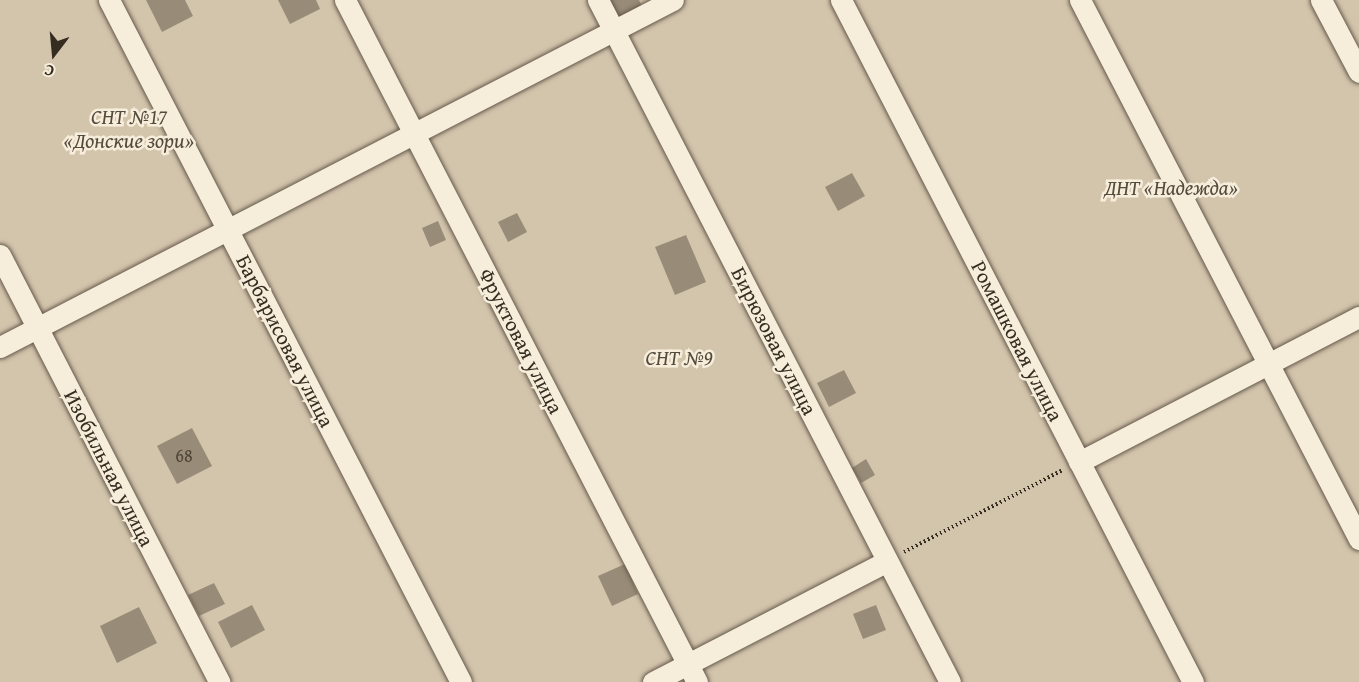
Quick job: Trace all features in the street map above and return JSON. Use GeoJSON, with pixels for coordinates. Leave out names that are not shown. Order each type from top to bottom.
{"type":"FeatureCollection","features":[{"type":"Feature","properties":{"kind":"street","name":"Барбарисовая улица"},"geometry":{"type":"LineString","coordinates":[[109,0],[461,682]]}},
{"type":"Feature","properties":{"kind":"street","name":"Фруктовая улица"},"geometry":{"type":"LineString","coordinates":[[345,0],[693,673]]}},
{"type":"Feature","properties":{"kind":"street","name":"Бирюзовая улица"},"geometry":{"type":"LineString","coordinates":[[598,0],[950,682]]}},
{"type":"Feature","properties":{"kind":"street"},"geometry":{"type":"LineString","coordinates":[[0,347],[673,0]]}},
{"type":"Feature","properties":{"kind":"street","name":"Ромашковая улица"},"geometry":{"type":"LineString","coordinates":[[841,0],[1193,682]]}},
{"type":"Feature","properties":{"kind":"street"},"geometry":{"type":"LineString","coordinates":[[1080,0],[1359,539]]}},
{"type":"Feature","properties":{"kind":"street"},"geometry":{"type":"LineString","coordinates":[[1321,0],[1359,72]]}},
{"type":"Feature","properties":{"kind":"street","name":"Изобильная улица"},"geometry":{"type":"LineString","coordinates":[[0,255],[219,682]]}},
{"type":"Feature","properties":{"kind":"street"},"geometry":{"type":"LineString","coordinates":[[1079,462],[1359,317]]}},
{"type":"Feature","properties":{"kind":"street"},"geometry":{"type":"LineString","coordinates":[[653,682],[693,673],[887,561]]}},
{"type":"Feature","properties":{"kind":"path"},"geometry":{"type":"LineString","coordinates":[[887,561],[1079,462]]}},
{"type":"Feature","properties":{"kind":"green space","name":"СНТ №9"},"geometry":{"type":"Polygon","coordinates":[[[0,0],[1359,0],[1359,682],[0,682],[0,0]]]}},
{"type":"Feature","properties":{"kind":"building"},"geometry":{"type":"Polygon","coordinates":[[[146,0],[185,0],[193,16],[162,32],[146,0]]]}},
{"type":"Feature","properties":{"kind":"building"},"geometry":{"type":"Polygon","coordinates":[[[278,0],[316,0],[320,9],[290,24],[278,0]]]}},
{"type":"Feature","properties":{"kind":"building"},"geometry":{"type":"Polygon","coordinates":[[[610,0],[639,0],[644,11],[620,22],[610,0]]]}},
{"type":"Feature","properties":{"kind":"building"},"geometry":{"type":"Polygon","coordinates":[[[852,173],[865,196],[838,211],[825,187],[852,173]]]}},
{"type":"Feature","properties":{"kind":"building"},"geometry":{"type":"Polygon","coordinates":[[[517,213],[527,232],[508,242],[498,222],[517,213]]]}},
{"type":"Feature","properties":{"kind":"building"},"geometry":{"type":"Polygon","coordinates":[[[438,221],[446,240],[430,247],[422,228],[438,221]]]}},
{"type":"Feature","properties":{"kind":"building"},"geometry":{"type":"Polygon","coordinates":[[[686,235],[706,282],[675,295],[655,247],[686,235]]]}},
{"type":"Feature","properties":{"kind":"building"},"geometry":{"type":"Polygon","coordinates":[[[844,370],[856,393],[829,407],[817,383],[844,370]]]}},
{"type":"Feature","properties":{"kind":"building"},"geometry":{"type":"Polygon","coordinates":[[[192,428],[212,466],[177,484],[157,446],[192,428]]]}},
{"type":"Feature","properties":{"kind":"building"},"geometry":{"type":"Polygon","coordinates":[[[866,459],[875,475],[861,483],[852,468],[866,459]]]}},
{"type":"Feature","properties":{"kind":"building"},"geometry":{"type":"Polygon","coordinates":[[[625,564],[638,594],[612,606],[598,576],[625,564]]]}},
{"type":"Feature","properties":{"kind":"building"},"geometry":{"type":"Polygon","coordinates":[[[214,583],[225,604],[199,616],[188,595],[214,583]]]}},
{"type":"Feature","properties":{"kind":"building"},"geometry":{"type":"Polygon","coordinates":[[[252,605],[265,630],[231,648],[218,622],[252,605]]]}},
{"type":"Feature","properties":{"kind":"building"},"geometry":{"type":"Polygon","coordinates":[[[876,605],[886,630],[863,639],[853,614],[876,605]]]}},
{"type":"Feature","properties":{"kind":"building"},"geometry":{"type":"Polygon","coordinates":[[[139,607],[157,643],[117,663],[100,626],[139,607]]]}},
{"type":"Feature","properties":{"kind":"park label","name":"СНТ №17 «Донские зори»"},"geometry":{"type":"Point","coordinates":[129,129]}},
{"type":"Feature","properties":{"kind":"park label","name":"ДНТ «Надежда»"},"geometry":{"type":"Point","coordinates":[1171,188]}}]}
